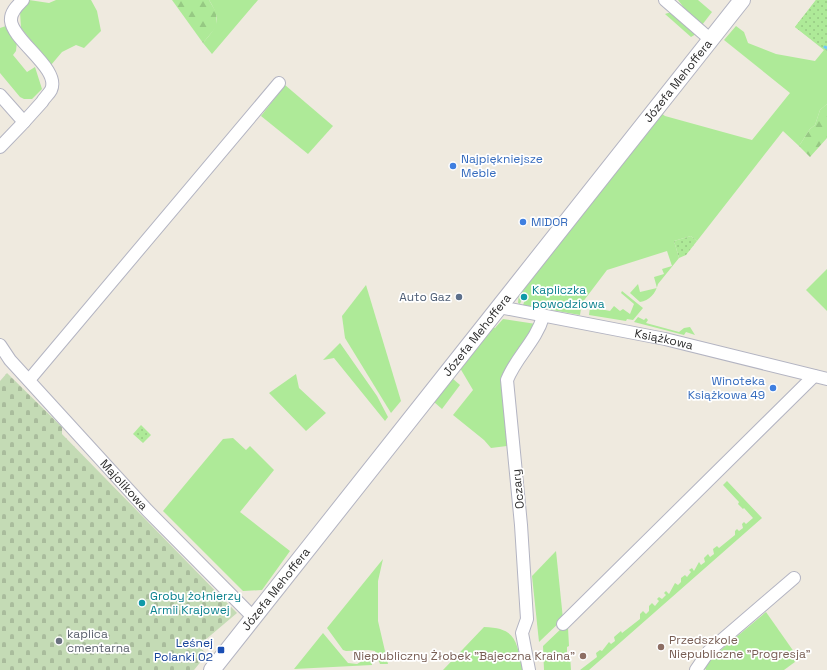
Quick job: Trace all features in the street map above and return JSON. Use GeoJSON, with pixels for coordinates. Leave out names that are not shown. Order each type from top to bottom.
{"type":"FeatureCollection","features":[{"type":"Feature","properties":{"kind":"street"},"geometry":{"type":"LineString","coordinates":[[0,147],[24,122],[51,90],[51,79],[48,70],[14,30],[11,20],[15,8],[23,0]]}},
{"type":"Feature","properties":{"kind":"street"},"geometry":{"type":"LineString","coordinates":[[665,0],[711,40]]}},
{"type":"Feature","properties":{"kind":"street","name":"Józefa Mehoffera"},"geometry":{"type":"LineString","coordinates":[[212,670],[742,0]]}},
{"type":"Feature","properties":{"kind":"street"},"geometry":{"type":"LineString","coordinates":[[29,380],[279,83]]}},
{"type":"Feature","properties":{"kind":"street"},"geometry":{"type":"LineString","coordinates":[[0,95],[24,122]]}},
{"type":"Feature","properties":{"kind":"street","name":"Książkowa"},"geometry":{"type":"LineString","coordinates":[[499,307],[544,317],[665,339],[827,379]]}},
{"type":"Feature","properties":{"kind":"street","name":"Oczary"},"geometry":{"type":"LineString","coordinates":[[529,670],[522,633],[527,619],[522,540],[507,380],[511,370],[534,338],[544,317]]}},
{"type":"Feature","properties":{"kind":"street","name":"Majolikowa"},"geometry":{"type":"LineString","coordinates":[[0,345],[10,360],[147,510],[254,618]]}},
{"type":"Feature","properties":{"kind":"street"},"geometry":{"type":"LineString","coordinates":[[563,624],[814,376]]}},
{"type":"Feature","properties":{"kind":"street"},"geometry":{"type":"LineString","coordinates":[[695,669],[708,651],[794,578]]}},
{"type":"Feature","properties":{"kind":"green space"},"geometry":{"type":"Polygon","coordinates":[[[29,0],[49,3],[56,0],[91,0],[97,11],[101,31],[84,48],[76,45],[62,52],[51,65],[21,28],[20,12],[29,0]]]}},
{"type":"Feature","properties":{"kind":"green space"},"geometry":{"type":"Polygon","coordinates":[[[172,0],[209,0],[216,12],[217,26],[203,43],[172,0]]]}},
{"type":"Feature","properties":{"kind":"green space"},"geometry":{"type":"Polygon","coordinates":[[[209,0],[258,0],[212,54],[203,43],[215,27],[217,18],[209,0]]]}},
{"type":"Feature","properties":{"kind":"green space"},"geometry":{"type":"Polygon","coordinates":[[[678,0],[698,0],[712,12],[702,25],[691,17],[678,0]]]}},
{"type":"Feature","properties":{"kind":"green space"},"geometry":{"type":"Polygon","coordinates":[[[816,0],[827,0],[827,104],[820,110],[815,125],[810,129],[799,146],[783,131],[697,241],[691,236],[674,241],[679,258],[658,284],[657,288],[654,277],[664,274],[662,269],[672,266],[667,251],[607,270],[582,303],[580,315],[523,305],[526,297],[523,296],[520,304],[518,303],[519,294],[661,113],[665,116],[752,140],[790,93],[724,40],[736,26],[744,32],[748,43],[776,54],[815,61],[824,50],[795,27],[816,0]]]}},
{"type":"Feature","properties":{"kind":"green space"},"geometry":{"type":"Polygon","coordinates":[[[816,0],[827,0],[827,51],[795,27],[816,0]]]}},
{"type":"Feature","properties":{"kind":"green space"},"geometry":{"type":"Polygon","coordinates":[[[673,13],[696,34],[691,37],[665,14],[673,13]]]}},
{"type":"Feature","properties":{"kind":"green space"},"geometry":{"type":"Polygon","coordinates":[[[6,26],[17,41],[16,51],[13,55],[27,72],[35,67],[42,89],[32,99],[24,99],[20,97],[0,73],[0,28],[6,26]]]}},
{"type":"Feature","properties":{"kind":"green space"},"geometry":{"type":"Polygon","coordinates":[[[285,85],[333,126],[308,154],[261,116],[285,85]]]}},
{"type":"Feature","properties":{"kind":"green space"},"geometry":{"type":"Polygon","coordinates":[[[827,104],[827,138],[810,157],[799,146],[810,129],[815,125],[820,110],[827,104]]]}},
{"type":"Feature","properties":{"kind":"green space"},"geometry":{"type":"Polygon","coordinates":[[[691,236],[697,241],[686,255],[679,258],[674,241],[691,236]]]}},
{"type":"Feature","properties":{"kind":"green space"},"geometry":{"type":"Polygon","coordinates":[[[827,269],[827,311],[806,290],[827,269]]]}},
{"type":"Feature","properties":{"kind":"green space"},"geometry":{"type":"Polygon","coordinates":[[[638,284],[640,292],[657,288],[649,298],[640,302],[630,293],[638,284]]]}},
{"type":"Feature","properties":{"kind":"green space"},"geometry":{"type":"Polygon","coordinates":[[[366,285],[401,401],[391,413],[345,338],[342,316],[366,285]]]}},
{"type":"Feature","properties":{"kind":"green space"},"geometry":{"type":"Polygon","coordinates":[[[622,291],[643,308],[633,320],[627,319],[626,321],[589,315],[590,307],[610,311],[614,306],[620,311],[623,309],[630,314],[634,304],[621,293],[622,291]]]}},
{"type":"Feature","properties":{"kind":"green space"},"geometry":{"type":"Polygon","coordinates":[[[638,317],[644,320],[646,318],[648,320],[646,323],[679,332],[684,328],[690,327],[695,335],[686,332],[684,335],[634,322],[638,317]]]}},
{"type":"Feature","properties":{"kind":"green space"},"geometry":{"type":"Polygon","coordinates":[[[503,319],[536,324],[502,375],[507,446],[491,448],[484,440],[453,415],[473,390],[460,368],[493,327],[495,328],[503,319]]]}},
{"type":"Feature","properties":{"kind":"green space"},"geometry":{"type":"Polygon","coordinates":[[[340,343],[377,396],[388,417],[385,421],[334,358],[323,360],[340,343]]]}},
{"type":"Feature","properties":{"kind":"green space"},"geometry":{"type":"Polygon","coordinates":[[[7,373],[62,427],[62,434],[237,613],[198,646],[207,654],[194,670],[0,670],[0,381],[7,373]]]}},
{"type":"Feature","properties":{"kind":"green space"},"geometry":{"type":"Polygon","coordinates":[[[296,374],[299,388],[326,413],[306,431],[269,393],[296,374]]]}},
{"type":"Feature","properties":{"kind":"green space"},"geometry":{"type":"Polygon","coordinates":[[[452,378],[460,385],[442,409],[434,402],[452,378]]]}},
{"type":"Feature","properties":{"kind":"green space"},"geometry":{"type":"Polygon","coordinates":[[[141,425],[151,435],[143,443],[133,434],[141,425]]]}},
{"type":"Feature","properties":{"kind":"green space"},"geometry":{"type":"Polygon","coordinates":[[[233,438],[246,450],[250,446],[274,470],[240,512],[290,551],[262,590],[243,591],[163,511],[223,439],[233,438]]]}},
{"type":"Feature","properties":{"kind":"green space"},"geometry":{"type":"Polygon","coordinates":[[[727,481],[762,518],[589,670],[580,670],[597,657],[596,653],[600,650],[602,651],[609,642],[611,644],[615,641],[614,637],[621,631],[622,633],[640,619],[640,614],[643,611],[646,614],[652,603],[655,606],[659,601],[657,599],[659,597],[662,599],[666,595],[664,593],[666,591],[669,594],[675,583],[678,585],[681,582],[681,578],[685,575],[687,577],[691,572],[689,570],[692,568],[694,571],[699,562],[701,565],[705,562],[704,558],[708,554],[710,557],[714,554],[713,549],[717,546],[719,548],[735,535],[735,531],[737,529],[739,531],[743,528],[742,524],[744,522],[746,524],[753,518],[738,504],[739,502],[723,485],[727,481]]]}},
{"type":"Feature","properties":{"kind":"green space"},"geometry":{"type":"Polygon","coordinates":[[[556,551],[563,619],[539,642],[532,576],[556,551]]]}},
{"type":"Feature","properties":{"kind":"green space"},"geometry":{"type":"Polygon","coordinates":[[[383,559],[378,581],[378,621],[388,664],[380,664],[375,651],[343,650],[327,628],[383,559]]]}},
{"type":"Feature","properties":{"kind":"green space"},"geometry":{"type":"Polygon","coordinates":[[[766,612],[799,659],[784,670],[706,670],[703,665],[766,612]]]}},
{"type":"Feature","properties":{"kind":"green space"},"geometry":{"type":"Polygon","coordinates":[[[564,626],[565,628],[568,628],[569,646],[567,647],[567,654],[570,654],[571,670],[544,670],[543,646],[564,626]]]}},
{"type":"Feature","properties":{"kind":"green space"},"geometry":{"type":"Polygon","coordinates":[[[484,627],[503,630],[513,638],[524,670],[443,670],[484,627]]]}},
{"type":"Feature","properties":{"kind":"green space"},"geometry":{"type":"Polygon","coordinates":[[[323,633],[348,663],[357,664],[369,657],[372,660],[372,665],[294,669],[323,633]]]}},
{"type":"Feature","properties":{"kind":"place","name":"Najpiękniejsze Meble"},"geometry":{"type":"Point","coordinates":[453,166]}},
{"type":"Feature","properties":{"kind":"place","name":"MIDOR"},"geometry":{"type":"Point","coordinates":[523,222]}},
{"type":"Feature","properties":{"kind":"place","name":"Auto Gaz"},"geometry":{"type":"Point","coordinates":[459,297]}},
{"type":"Feature","properties":{"kind":"place","name":"Kapliczka powodziowa"},"geometry":{"type":"Point","coordinates":[524,297]}},
{"type":"Feature","properties":{"kind":"place","name":"Winoteka Książkowa 49"},"geometry":{"type":"Point","coordinates":[773,388]}},
{"type":"Feature","properties":{"kind":"place","name":"Groby żołnierzy Armii Krajowej"},"geometry":{"type":"Point","coordinates":[142,603]}},
{"type":"Feature","properties":{"kind":"place","name":"kaplica cmentarna"},"geometry":{"type":"Point","coordinates":[59,641]}},
{"type":"Feature","properties":{"kind":"place","name":"Przedszkole Niepubliczne \"Progresja\""},"geometry":{"type":"Point","coordinates":[661,647]}},
{"type":"Feature","properties":{"kind":"place","name":"Leśnej Polanki 02"},"geometry":{"type":"Point","coordinates":[221,650]}},
{"type":"Feature","properties":{"kind":"place","name":"Niepubliczny Żłobek \"Bajeczna Kraina\""},"geometry":{"type":"Point","coordinates":[583,656]}}]}
